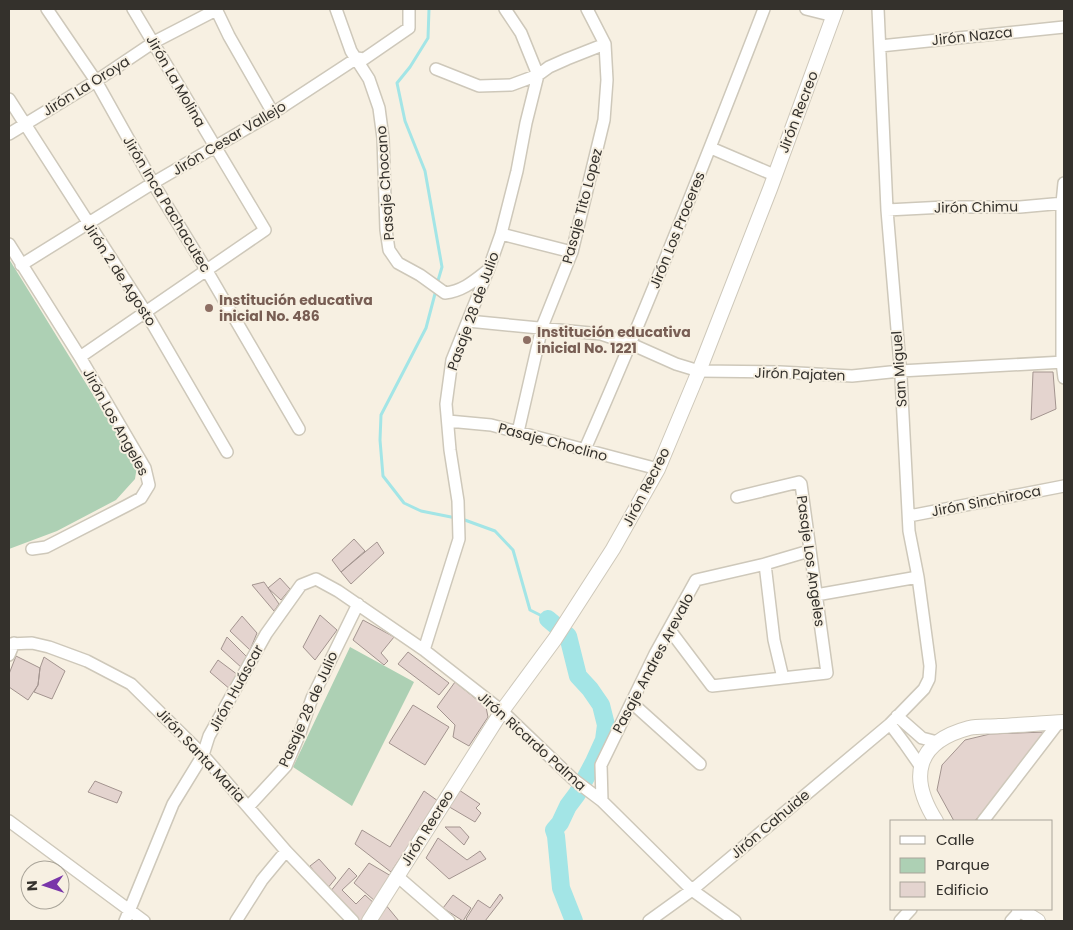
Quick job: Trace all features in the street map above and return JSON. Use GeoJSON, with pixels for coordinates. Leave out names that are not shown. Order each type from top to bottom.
{"type":"FeatureCollection","features":[{"type":"Feature","properties":{"kind":"main road","name":"Jirón Recreo"},"geometry":{"type":"LineString","coordinates":[[369,921],[502,711],[555,639],[613,549],[658,469],[699,371],[770,189],[835,13]]}},
{"type":"Feature","properties":{"kind":"main road"},"geometry":{"type":"LineString","coordinates":[[936,820],[922,792],[920,767],[923,758],[937,742],[952,734],[970,728],[1061,722]]}},
{"type":"Feature","properties":{"kind":"main road"},"geometry":{"type":"LineString","coordinates":[[1020,910],[1038,921]]}},
{"type":"Feature","properties":{"kind":"street","name":"Jirón Inca Pachacutec"},"geometry":{"type":"LineString","coordinates":[[46,9],[96,81],[152,183],[207,271],[299,429]]}},
{"type":"Feature","properties":{"kind":"street","name":"Jirón La Molina"},"geometry":{"type":"LineString","coordinates":[[133,9],[265,230],[207,271]]}},
{"type":"Feature","properties":{"kind":"street","name":"Jirón La Oroya"},"geometry":{"type":"LineString","coordinates":[[9,134],[96,81],[154,42],[216,9]]}},
{"type":"Feature","properties":{"kind":"street"},"geometry":{"type":"LineString","coordinates":[[216,9],[229,36],[273,113]]}},
{"type":"Feature","properties":{"kind":"street","name":"Pasaje Chocano"},"geometry":{"type":"LineString","coordinates":[[336,9],[351,51],[369,79],[379,108],[383,138],[389,250],[398,263],[420,275],[445,294],[457,292],[489,268]]}},
{"type":"Feature","properties":{"kind":"street","name":"Jirón Cesar Vallejo"},"geometry":{"type":"LineString","coordinates":[[21,265],[152,183],[273,113],[356,58],[364,60],[409,28],[409,9]]}},
{"type":"Feature","properties":{"kind":"street"},"geometry":{"type":"LineString","coordinates":[[506,9],[521,33],[538,75]]}},
{"type":"Feature","properties":{"kind":"street","name":"Pasaje Tito Lopez"},"geometry":{"type":"LineString","coordinates":[[518,432],[542,327],[572,252],[604,120],[607,80],[605,44],[587,9]]}},
{"type":"Feature","properties":{"kind":"street","name":"Jirón Los Proceres"},"geometry":{"type":"LineString","coordinates":[[585,449],[631,344],[711,148],[764,9]]}},
{"type":"Feature","properties":{"kind":"street"},"geometry":{"type":"LineString","coordinates":[[806,9],[835,13]]}},
{"type":"Feature","properties":{"kind":"street","name":"San Miguel"},"geometry":{"type":"LineString","coordinates":[[878,9],[887,210],[910,532],[930,666],[929,679],[924,689],[893,720]]}},
{"type":"Feature","properties":{"kind":"street","name":"Jirón Nazca"},"geometry":{"type":"LineString","coordinates":[[880,46],[1064,27]]}},
{"type":"Feature","properties":{"kind":"street"},"geometry":{"type":"LineString","coordinates":[[436,69],[479,86],[511,85],[538,75],[561,62],[605,44]]}},
{"type":"Feature","properties":{"kind":"street","name":"Pasaje 28 de Julio"},"geometry":{"type":"LineString","coordinates":[[424,650],[459,540],[458,501],[450,450],[446,396],[450,370],[452,360],[501,234],[538,75]]}},
{"type":"Feature","properties":{"kind":"street","name":"Jirón 2 de Agosto"},"geometry":{"type":"LineString","coordinates":[[9,99],[145,311],[227,452]]}},
{"type":"Feature","properties":{"kind":"street"},"geometry":{"type":"LineString","coordinates":[[711,148],[774,175]]}},
{"type":"Feature","properties":{"kind":"street"},"geometry":{"type":"LineString","coordinates":[[1064,183],[1064,378]]}},
{"type":"Feature","properties":{"kind":"street","name":"Jirón Chimu"},"geometry":{"type":"LineString","coordinates":[[887,210],[945,207],[1020,207],[1063,203]]}},
{"type":"Feature","properties":{"kind":"street"},"geometry":{"type":"LineString","coordinates":[[501,234],[572,252]]}},
{"type":"Feature","properties":{"kind":"street","name":"Jirón Los Angeles"},"geometry":{"type":"LineString","coordinates":[[9,244],[80,357],[145,468],[149,485],[141,498],[46,547],[32,549]]}},
{"type":"Feature","properties":{"kind":"street"},"geometry":{"type":"LineString","coordinates":[[80,357],[145,311],[207,271]]}},
{"type":"Feature","properties":{"kind":"street","name":"Jirón Pajaten"},"geometry":{"type":"LineString","coordinates":[[468,321],[601,334],[631,344],[676,364],[699,371],[780,372],[852,376],[900,371],[1063,362]]}},
{"type":"Feature","properties":{"kind":"street","name":"Pasaje Choclino"},"geometry":{"type":"LineString","coordinates":[[448,422],[491,425],[658,469]]}},
{"type":"Feature","properties":{"kind":"street","name":"Pasaje Los Angeles"},"geometry":{"type":"LineString","coordinates":[[738,497],[799,482],[800,484],[827,673],[783,678]]}},
{"type":"Feature","properties":{"kind":"street","name":"Jirón Sinchiroca"},"geometry":{"type":"LineString","coordinates":[[909,516],[1064,486]]}},
{"type":"Feature","properties":{"kind":"street","name":"Pasaje Andres Arevalo"},"geometry":{"type":"LineString","coordinates":[[602,801],[600,767],[669,629],[696,580],[766,564],[809,551]]}},
{"type":"Feature","properties":{"kind":"street"},"geometry":{"type":"LineString","coordinates":[[669,629],[711,686],[783,678],[774,640],[766,564]]}},
{"type":"Feature","properties":{"kind":"street"},"geometry":{"type":"LineString","coordinates":[[816,595],[918,578]]}},
{"type":"Feature","properties":{"kind":"street","name":"Jirón Ricardo Palma"},"geometry":{"type":"LineString","coordinates":[[316,579],[358,604],[424,650],[502,711],[573,779],[602,801],[692,890],[735,921]]}},
{"type":"Feature","properties":{"kind":"street","name":"Jirón Huáscar"},"geometry":{"type":"LineString","coordinates":[[125,921],[173,804],[203,755],[209,736],[266,634],[301,585],[316,579]]}},
{"type":"Feature","properties":{"kind":"street","name":"Pasaje 28 de Julio"},"geometry":{"type":"LineString","coordinates":[[249,806],[286,766],[300,734],[312,698],[358,604]]}},
{"type":"Feature","properties":{"kind":"street"},"geometry":{"type":"LineString","coordinates":[[9,655],[12,643]]}},
{"type":"Feature","properties":{"kind":"street","name":"Jirón Santa Maria"},"geometry":{"type":"LineString","coordinates":[[12,643],[32,643],[49,647],[87,661],[131,684],[203,755],[286,851],[352,921]]}},
{"type":"Feature","properties":{"kind":"street"},"geometry":{"type":"LineString","coordinates":[[632,703],[700,764]]}},
{"type":"Feature","properties":{"kind":"street"},"geometry":{"type":"LineString","coordinates":[[893,720],[922,738],[937,742]]}},
{"type":"Feature","properties":{"kind":"street"},"geometry":{"type":"LineString","coordinates":[[893,720],[905,744],[920,767]]}},
{"type":"Feature","properties":{"kind":"street","name":"Jirón Cahuide"},"geometry":{"type":"LineString","coordinates":[[649,921],[692,890],[893,720]]}},
{"type":"Feature","properties":{"kind":"street"},"geometry":{"type":"LineString","coordinates":[[984,820],[1061,722]]}},
{"type":"Feature","properties":{"kind":"street"},"geometry":{"type":"LineString","coordinates":[[9,821],[144,921]]}},
{"type":"Feature","properties":{"kind":"street"},"geometry":{"type":"LineString","coordinates":[[236,921],[262,880],[286,851]]}},
{"type":"Feature","properties":{"kind":"street"},"geometry":{"type":"LineString","coordinates":[[397,876],[449,921]]}},
{"type":"Feature","properties":{"kind":"street"},"geometry":{"type":"LineString","coordinates":[[900,921],[910,910]]}},
{"type":"Feature","properties":{"kind":"street"},"geometry":{"type":"LineString","coordinates":[[1011,921],[1020,910]]}},
{"type":"Feature","properties":{"kind":"green space"},"geometry":{"type":"Polygon","coordinates":[[[9,259],[137,466],[135,479],[116,500],[57,531],[9,549],[9,259]]]}},
{"type":"Feature","properties":{"kind":"green space"},"geometry":{"type":"Polygon","coordinates":[[[350,647],[414,682],[352,806],[293,767],[350,647]]]}},
{"type":"Feature","properties":{"kind":"building"},"geometry":{"type":"Polygon","coordinates":[[[1033,372],[1053,372],[1056,409],[1031,420],[1033,372]]]}},
{"type":"Feature","properties":{"kind":"building"},"geometry":{"type":"Polygon","coordinates":[[[354,539],[365,551],[341,572],[332,560],[354,539]]]}},
{"type":"Feature","properties":{"kind":"building"},"geometry":{"type":"Polygon","coordinates":[[[377,542],[384,553],[351,584],[341,572],[377,542]]]}},
{"type":"Feature","properties":{"kind":"building"},"geometry":{"type":"Polygon","coordinates":[[[280,578],[290,589],[281,600],[268,588],[280,578]]]}},
{"type":"Feature","properties":{"kind":"building"},"geometry":{"type":"Polygon","coordinates":[[[264,582],[279,604],[274,611],[252,585],[264,582]]]}},
{"type":"Feature","properties":{"kind":"building"},"geometry":{"type":"Polygon","coordinates":[[[320,615],[337,630],[315,660],[303,647],[320,615]]]}},
{"type":"Feature","properties":{"kind":"building"},"geometry":{"type":"Polygon","coordinates":[[[242,616],[257,633],[250,650],[230,631],[242,616]]]}},
{"type":"Feature","properties":{"kind":"building"},"geometry":{"type":"Polygon","coordinates":[[[363,620],[394,637],[381,653],[388,661],[384,665],[353,640],[363,620]]]}},
{"type":"Feature","properties":{"kind":"building"},"geometry":{"type":"Polygon","coordinates":[[[227,637],[247,657],[242,668],[221,649],[227,637]]]}},
{"type":"Feature","properties":{"kind":"building"},"geometry":{"type":"Polygon","coordinates":[[[408,652],[449,683],[439,695],[398,664],[408,652]]]}},
{"type":"Feature","properties":{"kind":"building"},"geometry":{"type":"Polygon","coordinates":[[[16,656],[40,668],[38,685],[28,700],[9,687],[9,674],[16,656]]]}},
{"type":"Feature","properties":{"kind":"building"},"geometry":{"type":"Polygon","coordinates":[[[44,657],[65,671],[52,699],[34,692],[38,685],[40,668],[44,657]]]}},
{"type":"Feature","properties":{"kind":"building"},"geometry":{"type":"Polygon","coordinates":[[[218,660],[238,675],[231,690],[210,672],[218,660]]]}},
{"type":"Feature","properties":{"kind":"building"},"geometry":{"type":"Polygon","coordinates":[[[455,682],[486,707],[488,717],[469,746],[453,737],[455,725],[437,707],[455,682]]]}},
{"type":"Feature","properties":{"kind":"building"},"geometry":{"type":"Polygon","coordinates":[[[413,705],[449,727],[425,765],[389,743],[413,705]]]}},
{"type":"Feature","properties":{"kind":"building"},"geometry":{"type":"Polygon","coordinates":[[[1046,732],[976,820],[953,820],[937,790],[942,765],[965,740],[990,734],[1046,732]]]}},
{"type":"Feature","properties":{"kind":"building"},"geometry":{"type":"Polygon","coordinates":[[[95,781],[122,792],[117,803],[88,792],[95,781]]]}},
{"type":"Feature","properties":{"kind":"building"},"geometry":{"type":"Polygon","coordinates":[[[456,788],[480,804],[476,808],[481,813],[475,822],[446,805],[456,788]]]}},
{"type":"Feature","properties":{"kind":"building"},"geometry":{"type":"Polygon","coordinates":[[[424,791],[438,801],[391,872],[355,844],[362,830],[390,847],[424,791]]]}},
{"type":"Feature","properties":{"kind":"building"},"geometry":{"type":"Polygon","coordinates":[[[445,827],[460,827],[469,837],[464,845],[445,827]]]}},
{"type":"Feature","properties":{"kind":"building"},"geometry":{"type":"Polygon","coordinates":[[[438,838],[467,860],[480,851],[486,859],[449,879],[426,858],[438,838]]]}},
{"type":"Feature","properties":{"kind":"building"},"geometry":{"type":"Polygon","coordinates":[[[319,859],[336,878],[327,889],[310,866],[319,859]]]}},
{"type":"Feature","properties":{"kind":"building"},"geometry":{"type":"Polygon","coordinates":[[[369,863],[391,876],[375,901],[354,883],[369,863]]]}},
{"type":"Feature","properties":{"kind":"building"},"geometry":{"type":"Polygon","coordinates":[[[349,868],[357,876],[342,890],[356,904],[365,895],[375,904],[365,921],[358,921],[330,892],[349,868]]]}},
{"type":"Feature","properties":{"kind":"building"},"geometry":{"type":"Polygon","coordinates":[[[500,894],[503,898],[485,921],[468,921],[466,919],[478,900],[490,908],[500,894]]]}},
{"type":"Feature","properties":{"kind":"building"},"geometry":{"type":"Polygon","coordinates":[[[453,895],[471,908],[463,921],[443,908],[453,895]]]}},
{"type":"Feature","properties":{"kind":"building"},"geometry":{"type":"Polygon","coordinates":[[[385,904],[399,921],[373,921],[385,904]]]}},
{"type":"Feature","properties":{"kind":"waterway"},"geometry":{"type":"LineString","coordinates":[[429,9],[428,38],[410,67],[397,83],[405,121],[425,171],[442,267],[437,284]]}},
{"type":"Feature","properties":{"kind":"waterway"},"geometry":{"type":"LineString","coordinates":[[436,290],[426,328],[381,415],[380,440],[383,476],[404,503],[421,511],[456,518]]}},
{"type":"Feature","properties":{"kind":"waterway"},"geometry":{"type":"LineString","coordinates":[[462,519],[495,531],[513,550],[530,610],[548,619]]}},
{"type":"Feature","properties":{"kind":"waterway"},"geometry":{"type":"LineString","coordinates":[[548,619],[568,636],[578,676],[601,705],[606,725],[604,740],[594,762],[560,823],[554,830],[561,888],[574,921]]}},
{"type":"Feature","properties":{"kind":"place","name":"Institución educativa inicial No. 486"},"geometry":{"type":"Point","coordinates":[209,308]}},
{"type":"Feature","properties":{"kind":"place","name":"Institución educativa inicial No. 1221"},"geometry":{"type":"Point","coordinates":[527,340]}}]}
